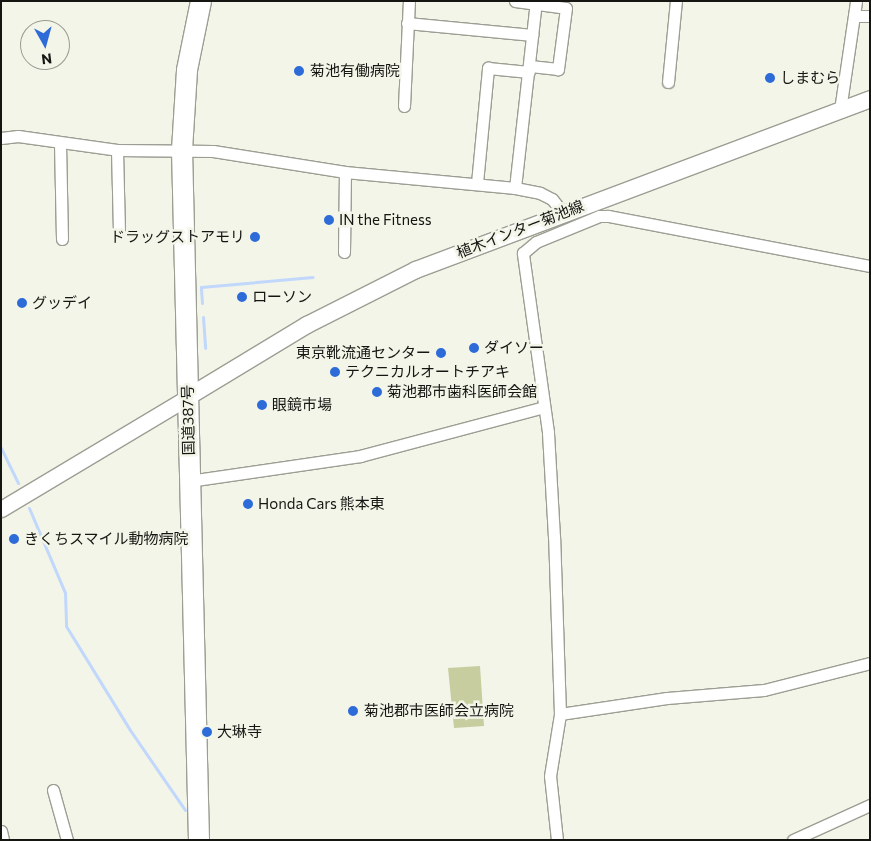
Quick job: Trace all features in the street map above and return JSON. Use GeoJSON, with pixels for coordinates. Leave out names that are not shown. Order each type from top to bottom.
{"type":"FeatureCollection","features":[{"type":"Feature","properties":{"kind":"highway","name":"国道387号"},"geometry":{"type":"LineString","coordinates":[[198,840],[182,150],[186,70],[201,1]]}},
{"type":"Feature","properties":{"kind":"main road","name":"植木インター菊池線"},"geometry":{"type":"LineString","coordinates":[[188,397],[369,292],[464,250],[583,204],[870,99]]}},
{"type":"Feature","properties":{"kind":"street"},"geometry":{"type":"LineString","coordinates":[[404,106],[409,1]]}},
{"type":"Feature","properties":{"kind":"street"},"geometry":{"type":"LineString","coordinates":[[477,183],[488,68],[558,69],[566,8],[536,2],[515,1]]}},
{"type":"Feature","properties":{"kind":"street"},"geometry":{"type":"LineString","coordinates":[[668,82],[676,1]]}},
{"type":"Feature","properties":{"kind":"street"},"geometry":{"type":"LineString","coordinates":[[840,110],[856,1]]}},
{"type":"Feature","properties":{"kind":"street"},"geometry":{"type":"LineString","coordinates":[[515,188],[536,2]]}},
{"type":"Feature","properties":{"kind":"street"},"geometry":{"type":"LineString","coordinates":[[854,16],[870,16]]}},
{"type":"Feature","properties":{"kind":"street"},"geometry":{"type":"LineString","coordinates":[[407,23],[532,35]]}},
{"type":"Feature","properties":{"kind":"street"},"geometry":{"type":"LineString","coordinates":[[1,138],[18,136],[117,150],[213,150],[345,172],[515,188],[540,192],[552,199],[562,212]]}},
{"type":"Feature","properties":{"kind":"street"},"geometry":{"type":"LineString","coordinates":[[60,143],[62,239]]}},
{"type":"Feature","properties":{"kind":"street"},"geometry":{"type":"LineString","coordinates":[[117,150],[119,230]]}},
{"type":"Feature","properties":{"kind":"street"},"geometry":{"type":"LineString","coordinates":[[344,252],[345,172]]}},
{"type":"Feature","properties":{"kind":"street"},"geometry":{"type":"LineString","coordinates":[[583,204],[599,216],[870,266]]}},
{"type":"Feature","properties":{"kind":"street"},"geometry":{"type":"LineString","coordinates":[[557,840],[550,776],[560,714],[554,537],[544,407],[523,253],[536,242],[599,216]]}},
{"type":"Feature","properties":{"kind":"street"},"geometry":{"type":"LineString","coordinates":[[1,509],[188,397]]}},
{"type":"Feature","properties":{"kind":"street"},"geometry":{"type":"LineString","coordinates":[[190,480],[360,456],[544,407]]}},
{"type":"Feature","properties":{"kind":"street"},"geometry":{"type":"LineString","coordinates":[[560,714],[666,698],[764,690],[870,663]]}},
{"type":"Feature","properties":{"kind":"street"},"geometry":{"type":"LineString","coordinates":[[53,790],[67,840]]}},
{"type":"Feature","properties":{"kind":"street"},"geometry":{"type":"LineString","coordinates":[[793,840],[870,805]]}},
{"type":"Feature","properties":{"kind":"street"},"geometry":{"type":"LineString","coordinates":[[1,831],[3,840]]}},
{"type":"Feature","properties":{"kind":"green space"},"geometry":{"type":"Polygon","coordinates":[[[480,666],[484,726],[454,728],[448,668],[480,666]]]}},
{"type":"Feature","properties":{"kind":"waterway"},"geometry":{"type":"LineString","coordinates":[[202,303],[201,287],[313,277]]}},
{"type":"Feature","properties":{"kind":"waterway"},"geometry":{"type":"LineString","coordinates":[[203,317],[205,348]]}},
{"type":"Feature","properties":{"kind":"waterway"},"geometry":{"type":"LineString","coordinates":[[1,448],[18,483]]}},
{"type":"Feature","properties":{"kind":"waterway"},"geometry":{"type":"LineString","coordinates":[[29,508],[65,593],[66,626],[130,730],[185,810]]}},
{"type":"Feature","properties":{"kind":"place","name":"菊池有働病院"},"geometry":{"type":"Point","coordinates":[299,71]}},
{"type":"Feature","properties":{"kind":"place","name":"しまむら"},"geometry":{"type":"Point","coordinates":[770,78]}},
{"type":"Feature","properties":{"kind":"place","name":"IN the Fitness"},"geometry":{"type":"Point","coordinates":[329,220]}},
{"type":"Feature","properties":{"kind":"place","name":"ドラッグストアモリ"},"geometry":{"type":"Point","coordinates":[255,237]}},
{"type":"Feature","properties":{"kind":"place","name":"ローソン"},"geometry":{"type":"Point","coordinates":[242,297]}},
{"type":"Feature","properties":{"kind":"place","name":"グッデイ"},"geometry":{"type":"Point","coordinates":[22,303]}},
{"type":"Feature","properties":{"kind":"place","name":"ダイソー"},"geometry":{"type":"Point","coordinates":[474,348]}},
{"type":"Feature","properties":{"kind":"place","name":"東京靴流通センター"},"geometry":{"type":"Point","coordinates":[441,353]}},
{"type":"Feature","properties":{"kind":"place","name":"テクニカルオートチアキ"},"geometry":{"type":"Point","coordinates":[335,372]}},
{"type":"Feature","properties":{"kind":"place","name":"菊池郡市歯科医師会館"},"geometry":{"type":"Point","coordinates":[377,392]}},
{"type":"Feature","properties":{"kind":"place","name":"眼鏡市場"},"geometry":{"type":"Point","coordinates":[262,405]}},
{"type":"Feature","properties":{"kind":"place","name":"Honda Cars 熊本東"},"geometry":{"type":"Point","coordinates":[248,504]}},
{"type":"Feature","properties":{"kind":"place","name":"きくちスマイル動物病院"},"geometry":{"type":"Point","coordinates":[14,539]}},
{"type":"Feature","properties":{"kind":"place","name":"菊池郡市医師会立病院"},"geometry":{"type":"Point","coordinates":[353,711]}},
{"type":"Feature","properties":{"kind":"place","name":"大琳寺"},"geometry":{"type":"Point","coordinates":[207,732]}}]}
